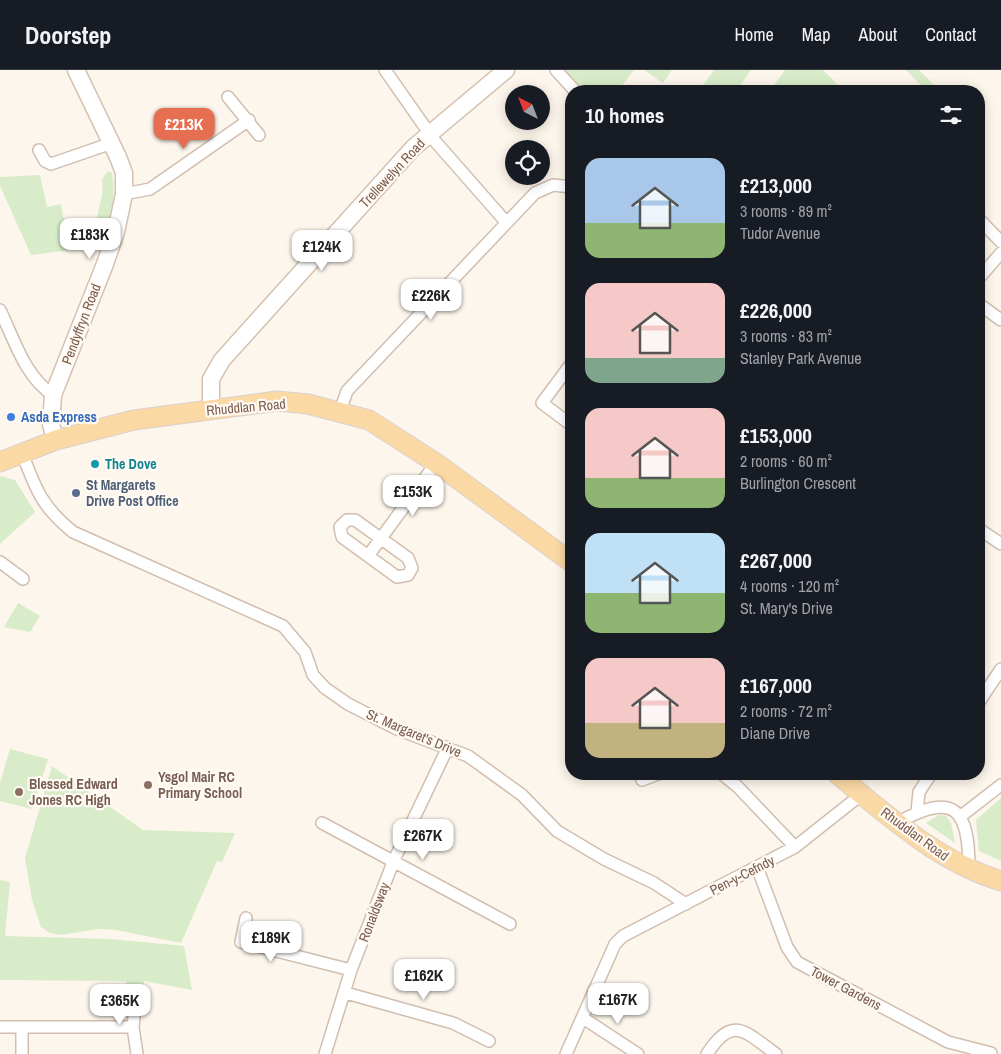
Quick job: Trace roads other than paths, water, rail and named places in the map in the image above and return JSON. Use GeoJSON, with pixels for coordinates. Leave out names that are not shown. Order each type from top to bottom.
{"type":"FeatureCollection","features":[{"type":"Feature","properties":{"kind":"main road","name":"Rhuddlan Road"},"geometry":{"type":"LineString","coordinates":[[0,462],[56,440],[134,420],[276,401],[308,404],[369,420],[436,463],[565,558]]}},
{"type":"Feature","properties":{"kind":"main road","name":"Rhuddlan Road"},"geometry":{"type":"LineString","coordinates":[[844,780],[938,854],[969,869],[1001,881]]}},
{"type":"Feature","properties":{"kind":"street","name":"Pendyffryn Road"},"geometry":{"type":"LineString","coordinates":[[56,440],[51,425],[53,395],[105,264],[116,232],[124,194],[124,174],[112,143],[76,70]]}},
{"type":"Feature","properties":{"kind":"street"},"geometry":{"type":"LineString","coordinates":[[385,70],[429,134],[506,222]]}},
{"type":"Feature","properties":{"kind":"street","name":"Trellewelyn Road"},"geometry":{"type":"LineString","coordinates":[[211,409],[211,379],[222,360],[413,148],[506,70]]}},
{"type":"Feature","properties":{"kind":"street"},"geometry":{"type":"LineString","coordinates":[[556,70],[570,85]]}},
{"type":"Feature","properties":{"kind":"street"},"geometry":{"type":"LineString","coordinates":[[228,96],[249,120],[259,135]]}},
{"type":"Feature","properties":{"kind":"street"},"geometry":{"type":"LineString","coordinates":[[124,194],[150,190],[249,120]]}},
{"type":"Feature","properties":{"kind":"street"},"geometry":{"type":"LineString","coordinates":[[39,150],[45,162],[50,164],[112,143]]}},
{"type":"Feature","properties":{"kind":"street"},"geometry":{"type":"LineString","coordinates":[[340,411],[347,391],[535,193],[553,185],[565,186]]}},
{"type":"Feature","properties":{"kind":"street"},"geometry":{"type":"LineString","coordinates":[[985,225],[1001,242]]}},
{"type":"Feature","properties":{"kind":"street"},"geometry":{"type":"LineString","coordinates":[[985,271],[1001,253]]}},
{"type":"Feature","properties":{"kind":"street"},"geometry":{"type":"LineString","coordinates":[[985,308],[1001,320]]}},
{"type":"Feature","properties":{"kind":"street"},"geometry":{"type":"LineString","coordinates":[[0,310],[33,377],[42,388],[53,395]]}},
{"type":"Feature","properties":{"kind":"street"},"geometry":{"type":"LineString","coordinates":[[565,372],[542,403],[565,420]]}},
{"type":"Feature","properties":{"kind":"street","name":"St. Margaret's Drive"},"geometry":{"type":"LineString","coordinates":[[22,453],[42,502],[56,518],[74,532],[283,626],[294,637],[304,652],[313,675],[325,688],[348,704],[397,729],[468,756],[522,796],[557,831],[604,859],[654,883],[686,904]]}},
{"type":"Feature","properties":{"kind":"street"},"geometry":{"type":"LineString","coordinates":[[368,556],[436,463]]}},
{"type":"Feature","properties":{"kind":"street"},"geometry":{"type":"LineString","coordinates":[[347,520],[355,520],[380,539],[410,561],[410,572],[404,577],[397,577],[342,537],[339,531],[341,524],[347,520]]}},
{"type":"Feature","properties":{"kind":"street"},"geometry":{"type":"LineString","coordinates":[[985,533],[1001,544]]}},
{"type":"Feature","properties":{"kind":"street"},"geometry":{"type":"LineString","coordinates":[[0,562],[23,579]]}},
{"type":"Feature","properties":{"kind":"street"},"geometry":{"type":"LineString","coordinates":[[985,693],[1001,669]]}},
{"type":"Feature","properties":{"kind":"street","name":"Ronaldsway"},"geometry":{"type":"LineString","coordinates":[[325,1054],[346,993],[351,970],[394,860],[448,747]]}},
{"type":"Feature","properties":{"kind":"street"},"geometry":{"type":"LineString","coordinates":[[729,780],[795,847]]}},
{"type":"Feature","properties":{"kind":"street"},"geometry":{"type":"LineString","coordinates":[[917,812],[919,792],[927,780]]}},
{"type":"Feature","properties":{"kind":"street"},"geometry":{"type":"LineString","coordinates":[[961,816],[1001,785]]}},
{"type":"Feature","properties":{"kind":"street","name":"Pen-y-Cefndy"},"geometry":{"type":"LineString","coordinates":[[583,1018],[615,944],[633,929],[686,904],[795,847],[862,794]]}},
{"type":"Feature","properties":{"kind":"street"},"geometry":{"type":"LineString","coordinates":[[897,823],[928,808],[949,808],[961,816],[969,852],[969,869]]}},
{"type":"Feature","properties":{"kind":"street"},"geometry":{"type":"LineString","coordinates":[[322,823],[510,924]]}},
{"type":"Feature","properties":{"kind":"street","name":"Tower Gardens"},"geometry":{"type":"LineString","coordinates":[[757,867],[787,947],[797,962],[948,1042],[991,1053]]}},
{"type":"Feature","properties":{"kind":"street"},"geometry":{"type":"LineString","coordinates":[[246,918],[241,942],[351,970]]}},
{"type":"Feature","properties":{"kind":"street"},"geometry":{"type":"LineString","coordinates":[[346,993],[453,1023],[489,1041]]}},
{"type":"Feature","properties":{"kind":"street"},"geometry":{"type":"LineString","coordinates":[[136,997],[133,1027],[137,1054]]}},
{"type":"Feature","properties":{"kind":"street"},"geometry":{"type":"LineString","coordinates":[[566,1054],[583,1018],[638,1054]]}},
{"type":"Feature","properties":{"kind":"street"},"geometry":{"type":"LineString","coordinates":[[0,1027],[133,1027]]}},
{"type":"Feature","properties":{"kind":"street"},"geometry":{"type":"LineString","coordinates":[[22,1027],[22,1054]]}},
{"type":"Feature","properties":{"kind":"street"},"geometry":{"type":"LineString","coordinates":[[707,1054],[718,1037],[732,1030],[746,1032],[776,1054]]}},
{"type":"Feature","properties":{"kind":"street"},"geometry":{"type":"LineString","coordinates":[[945,1054],[948,1042]]}},
{"type":"Feature","properties":{"kind":"place","name":"Asda Express"},"geometry":{"type":"Point","coordinates":[11,417]}},
{"type":"Feature","properties":{"kind":"place","name":"The Dove"},"geometry":{"type":"Point","coordinates":[95,464]}},
{"type":"Feature","properties":{"kind":"place","name":"St Margarets Drive Post Office"},"geometry":{"type":"Point","coordinates":[76,493]}},
{"type":"Feature","properties":{"kind":"place","name":"Ysgol Mair RC Primary School"},"geometry":{"type":"Point","coordinates":[148,785]}},
{"type":"Feature","properties":{"kind":"place","name":"Blessed Edward Jones RC High"},"geometry":{"type":"Point","coordinates":[19,792]}}]}
